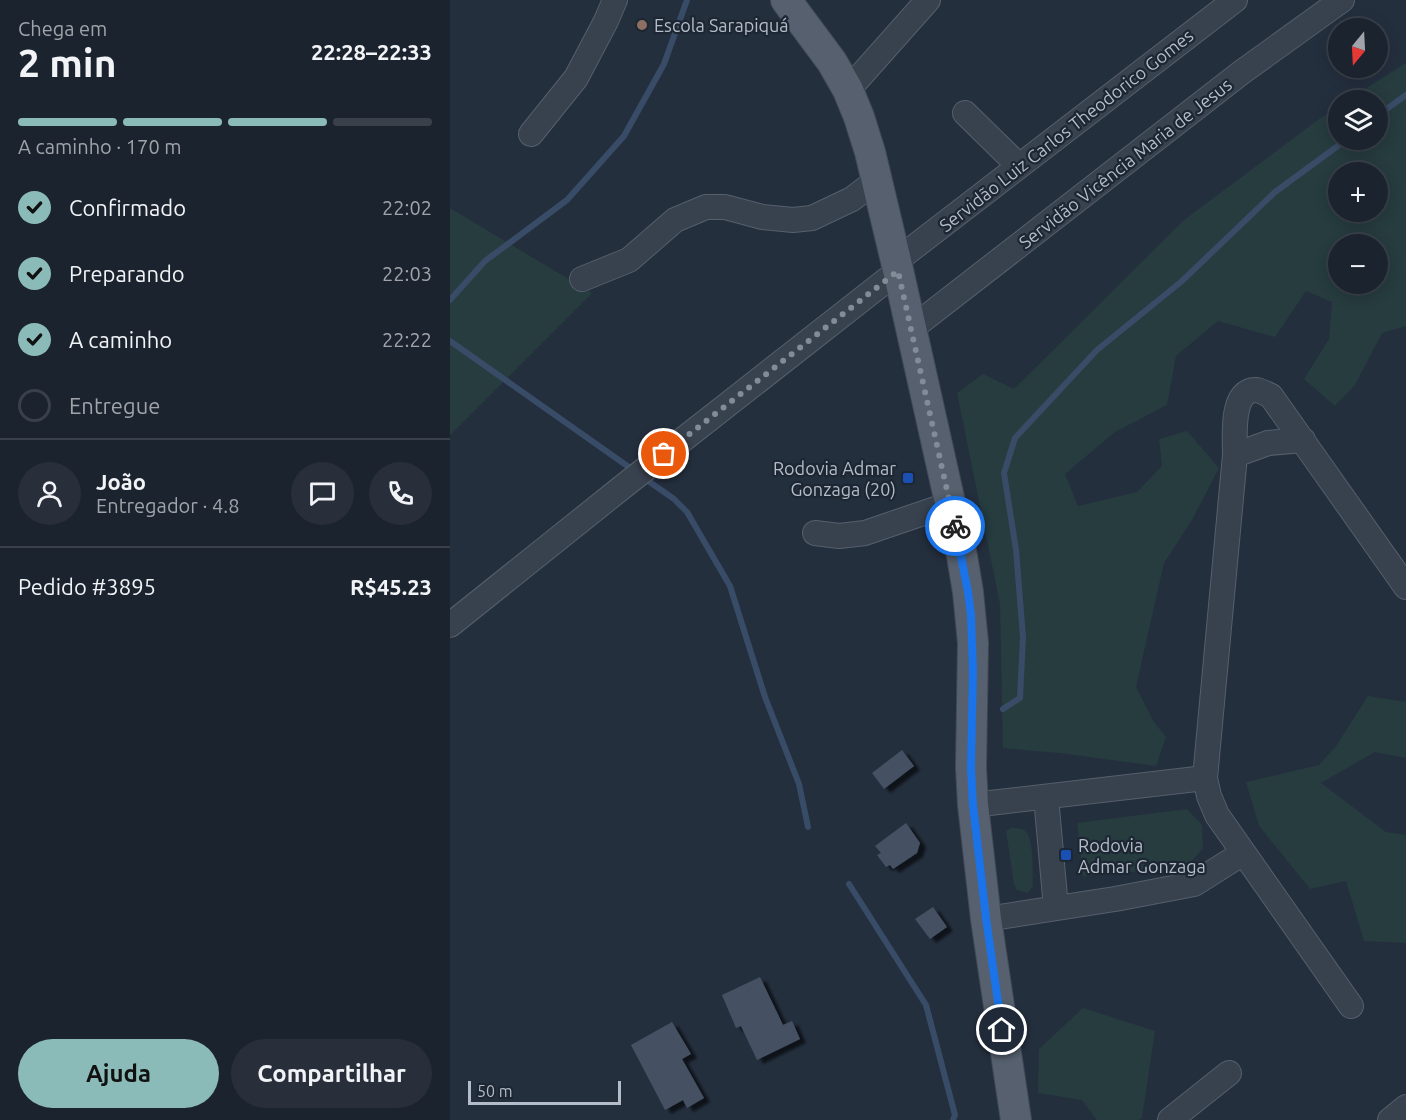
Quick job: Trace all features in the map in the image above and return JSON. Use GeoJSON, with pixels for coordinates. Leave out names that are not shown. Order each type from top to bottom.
{"type":"FeatureCollection","features":[{"type":"Feature","properties":{"kind":"main road"},"geometry":{"type":"LineString","coordinates":[[786,0],[832,62],[848,90],[864,134],[897,266],[962,556],[971,615],[973,805],[986,918],[1016,1120]]}},
{"type":"Feature","properties":{"kind":"street"},"geometry":{"type":"LineString","coordinates":[[531,134],[576,78],[615,0]]}},
{"type":"Feature","properties":{"kind":"street"},"geometry":{"type":"LineString","coordinates":[[848,90],[928,0]]}},
{"type":"Feature","properties":{"kind":"street","name":"Servidão Luiz Carlos Theodorico Gomes"},"geometry":{"type":"LineString","coordinates":[[450,625],[1019,166],[1236,0]]}},
{"type":"Feature","properties":{"kind":"street","name":"Servidão Vicência Maria de Jesus"},"geometry":{"type":"LineString","coordinates":[[911,329],[1242,72],[1342,0]]}},
{"type":"Feature","properties":{"kind":"street"},"geometry":{"type":"LineString","coordinates":[[965,113],[1019,166]]}},
{"type":"Feature","properties":{"kind":"street"},"geometry":{"type":"LineString","coordinates":[[582,279],[629,260],[675,220],[706,207],[725,207],[762,217],[793,220],[812,218],[852,199],[877,180]]}},
{"type":"Feature","properties":{"kind":"street"},"geometry":{"type":"LineString","coordinates":[[1351,1006],[1217,815],[1205,778],[1235,455],[1235,414],[1238,403],[1248,392],[1258,390],[1271,396],[1406,587]]}},
{"type":"Feature","properties":{"kind":"street"},"geometry":{"type":"LineString","coordinates":[[1235,455],[1268,443],[1303,440]]}},
{"type":"Feature","properties":{"kind":"street"},"geometry":{"type":"LineString","coordinates":[[815,533],[839,536],[865,533],[950,504]]}},
{"type":"Feature","properties":{"kind":"street"},"geometry":{"type":"LineString","coordinates":[[973,805],[1205,778]]}},
{"type":"Feature","properties":{"kind":"street"},"geometry":{"type":"LineString","coordinates":[[1046,797],[1056,908]]}},
{"type":"Feature","properties":{"kind":"street"},"geometry":{"type":"LineString","coordinates":[[986,918],[1115,899],[1194,884],[1243,854]]}},
{"type":"Feature","properties":{"kind":"street"},"geometry":{"type":"LineString","coordinates":[[1170,1120],[1229,1073]]}},
{"type":"Feature","properties":{"kind":"street"},"geometry":{"type":"LineString","coordinates":[[1390,1120],[1406,1107]]}},
{"type":"Feature","properties":{"kind":"green space"},"geometry":{"type":"Polygon","coordinates":[[[1406,63],[1406,326],[1382,333],[1355,385],[1335,406],[1304,379],[1329,339],[1332,302],[1306,291],[1275,337],[1218,321],[1176,356],[1167,405],[1115,432],[1065,474],[1078,506],[1137,492],[1162,466],[1159,439],[1187,431],[1219,468],[1192,520],[1164,563],[1136,687],[1154,722],[1166,737],[1156,766],[1003,748],[1000,604],[957,393],[983,374],[1014,389],[1184,220],[1328,113],[1328,150],[1388,150],[1388,90],[1363,90],[1382,78],[1388,78],[1388,74],[1406,63]]]}},
{"type":"Feature","properties":{"kind":"green space"},"geometry":{"type":"Polygon","coordinates":[[[450,208],[592,293],[450,435],[450,208]]]}},
{"type":"Feature","properties":{"kind":"green space"},"geometry":{"type":"Polygon","coordinates":[[[1368,696],[1406,702],[1406,758],[1375,752],[1321,783],[1386,832],[1406,835],[1406,943],[1364,941],[1346,881],[1310,889],[1259,826],[1246,782],[1319,765],[1336,746],[1368,696]]]}},
{"type":"Feature","properties":{"kind":"green space"},"geometry":{"type":"Polygon","coordinates":[[[1187,809],[1202,825],[1203,848],[1191,862],[1165,869],[1083,876],[1077,823],[1187,809]]]}},
{"type":"Feature","properties":{"kind":"green space"},"geometry":{"type":"Polygon","coordinates":[[[1011,828],[1024,830],[1030,841],[1033,886],[1028,893],[1017,890],[1014,884],[1006,831],[1011,828]]]}},
{"type":"Feature","properties":{"kind":"green space"},"geometry":{"type":"Polygon","coordinates":[[[1083,1008],[1155,1031],[1142,1118],[1139,1120],[1097,1120],[1082,1100],[1038,1093],[1039,1049],[1083,1008]]]}},
{"type":"Feature","properties":{"kind":"building"},"geometry":{"type":"Polygon","coordinates":[[[902,750],[914,766],[884,789],[872,773],[902,750]]]}},
{"type":"Feature","properties":{"kind":"building"},"geometry":{"type":"Polygon","coordinates":[[[906,823],[920,843],[917,853],[893,869],[890,865],[886,867],[877,855],[881,853],[875,846],[906,823]]]}},
{"type":"Feature","properties":{"kind":"building"},"geometry":{"type":"Polygon","coordinates":[[[933,907],[947,927],[930,939],[915,919],[933,907]]]}},
{"type":"Feature","properties":{"kind":"building"},"geometry":{"type":"Polygon","coordinates":[[[760,977],[783,1025],[792,1021],[800,1039],[757,1060],[741,1026],[736,1028],[722,995],[760,977]]]}},
{"type":"Feature","properties":{"kind":"building"},"geometry":{"type":"Polygon","coordinates":[[[672,1022],[691,1054],[682,1059],[704,1098],[687,1108],[683,1100],[665,1110],[631,1045],[672,1022]]]}},
{"type":"Feature","properties":{"kind":"waterway"},"geometry":{"type":"LineString","coordinates":[[450,300],[485,261],[567,200],[624,136],[664,64],[687,0]]}},
{"type":"Feature","properties":{"kind":"waterway"},"geometry":{"type":"LineString","coordinates":[[1388,108],[1406,95]]}},
{"type":"Feature","properties":{"kind":"waterway"},"geometry":{"type":"LineString","coordinates":[[1003,709],[1020,698],[1023,637],[1016,550],[1004,473],[1015,438],[1097,350],[1182,281],[1275,192],[1332,150]]}},
{"type":"Feature","properties":{"kind":"waterway"},"geometry":{"type":"LineString","coordinates":[[450,341],[633,470]]}},
{"type":"Feature","properties":{"kind":"waterway"},"geometry":{"type":"LineString","coordinates":[[644,478],[674,499],[687,512],[730,586],[765,697],[799,784],[808,827]]}},
{"type":"Feature","properties":{"kind":"waterway"},"geometry":{"type":"LineString","coordinates":[[849,884],[926,1005],[955,1115],[953,1120]]}},
{"type":"Feature","properties":{"kind":"way so far"},"geometry":{"type":"LineString","coordinates":[[664,454],[898,271],[955,526]]}},
{"type":"Feature","properties":{"kind":"place","name":"Escola Sarapiquá"},"geometry":{"type":"Point","coordinates":[642,25]}},
{"type":"Feature","properties":{"kind":"place","name":"Rodovia Admar Gonzaga (20)"},"geometry":{"type":"Point","coordinates":[908,478]}},
{"type":"Feature","properties":{"kind":"place","name":"Rodovia Admar Gonzaga"},"geometry":{"type":"Point","coordinates":[1066,855]}},
{"type":"Feature","properties":{"kind":"route"},"geometry":{"type":"LineString","coordinates":[[955,526],[968,592],[973,643],[971,768],[973,805],[1002,1030]]}}]}
